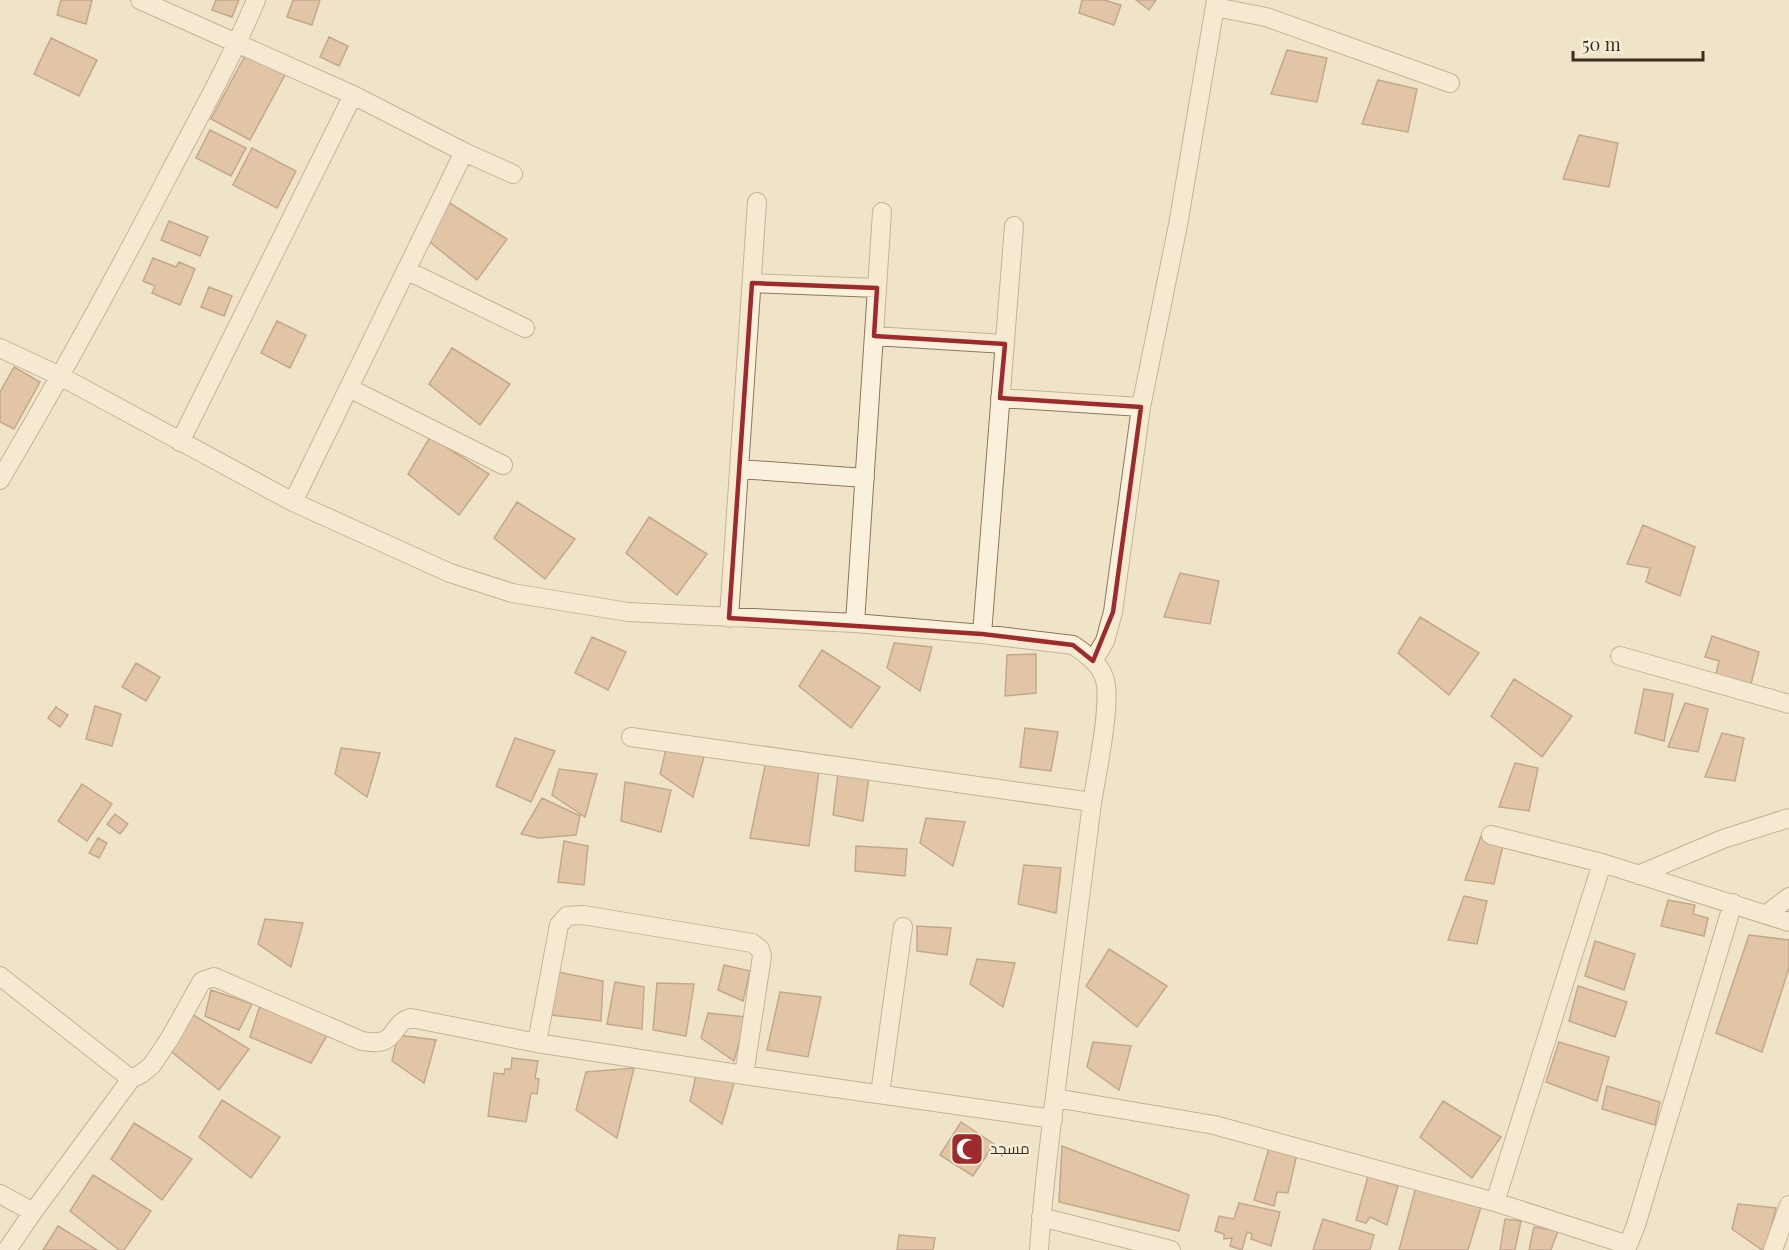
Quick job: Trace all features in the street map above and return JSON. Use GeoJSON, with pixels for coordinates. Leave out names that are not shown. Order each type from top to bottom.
{"type":"FeatureCollection","features":[{"type":"Feature","properties":{"kind":"street"},"geometry":{"type":"LineString","coordinates":[[140,0],[353,95],[464,152],[513,174]]}},
{"type":"Feature","properties":{"kind":"street"},"geometry":{"type":"LineString","coordinates":[[0,480],[60,376],[238,43],[256,0]]}},
{"type":"Feature","properties":{"kind":"street"},"geometry":{"type":"LineString","coordinates":[[1093,661],[1105,640],[1113,612],[1141,407],[1178,225],[1216,4],[1266,17],[1450,83]]}},
{"type":"Feature","properties":{"kind":"street"},"geometry":{"type":"LineString","coordinates":[[180,442],[353,95]]}},
{"type":"Feature","properties":{"kind":"street"},"geometry":{"type":"LineString","coordinates":[[293,502],[464,152]]}},
{"type":"Feature","properties":{"kind":"street"},"geometry":{"type":"LineString","coordinates":[[729,618],[757,202]]}},
{"type":"Feature","properties":{"kind":"street"},"geometry":{"type":"LineString","coordinates":[[855,623],[882,212]]}},
{"type":"Feature","properties":{"kind":"street"},"geometry":{"type":"LineString","coordinates":[[982,634],[1014,226]]}},
{"type":"Feature","properties":{"kind":"street"},"geometry":{"type":"LineString","coordinates":[[406,270],[525,328]]}},
{"type":"Feature","properties":{"kind":"street"},"geometry":{"type":"LineString","coordinates":[[752,283],[877,288]]}},
{"type":"Feature","properties":{"kind":"street"},"geometry":{"type":"LineString","coordinates":[[874,336],[1005,344]]}},
{"type":"Feature","properties":{"kind":"street"},"geometry":{"type":"LineString","coordinates":[[0,348],[60,376],[293,502],[450,573],[512,593],[628,612],[855,623],[982,634],[1073,645],[1093,661],[1105,677],[1107,702],[1092,802],[1055,1098],[1039,1250]]}},
{"type":"Feature","properties":{"kind":"street"},"geometry":{"type":"LineString","coordinates":[[349,388],[503,465]]}},
{"type":"Feature","properties":{"kind":"street"},"geometry":{"type":"LineString","coordinates":[[1000,398],[1141,407]]}},
{"type":"Feature","properties":{"kind":"street"},"geometry":{"type":"LineString","coordinates":[[739,469],[865,478]]}},
{"type":"Feature","properties":{"kind":"street"},"geometry":{"type":"LineString","coordinates":[[1620,656],[1789,704]]}},
{"type":"Feature","properties":{"kind":"street"},"geometry":{"type":"LineString","coordinates":[[630,737],[1092,802]]}},
{"type":"Feature","properties":{"kind":"street"},"geometry":{"type":"LineString","coordinates":[[1638,874],[1723,839],[1789,818]]}},
{"type":"Feature","properties":{"kind":"street"},"geometry":{"type":"LineString","coordinates":[[1491,836],[1602,863],[1789,922]]}},
{"type":"Feature","properties":{"kind":"street"},"geometry":{"type":"LineString","coordinates":[[1495,1202],[1602,863]]}},
{"type":"Feature","properties":{"kind":"street"},"geometry":{"type":"LineString","coordinates":[[1767,914],[1789,897]]}},
{"type":"Feature","properties":{"kind":"street"},"geometry":{"type":"LineString","coordinates":[[1055,1098],[1214,1125],[1495,1202],[1635,1247],[1636,1225],[1733,903]]}},
{"type":"Feature","properties":{"kind":"street"},"geometry":{"type":"LineString","coordinates":[[537,1043],[559,925],[567,916],[583,915],[752,943],[760,948],[762,956],[744,1075]]}},
{"type":"Feature","properties":{"kind":"street"},"geometry":{"type":"LineString","coordinates":[[880,1094],[903,927]]}},
{"type":"Feature","properties":{"kind":"street"},"geometry":{"type":"LineString","coordinates":[[0,976],[131,1079]]}},
{"type":"Feature","properties":{"kind":"street"},"geometry":{"type":"LineString","coordinates":[[7,1250],[131,1079],[152,1065],[202,981],[214,977],[362,1041],[373,1043],[382,1042],[391,1037],[404,1020],[411,1018],[537,1043],[1053,1119]]}},
{"type":"Feature","properties":{"kind":"street"},"geometry":{"type":"LineString","coordinates":[[0,1194],[33,1212]]}},
{"type":"Feature","properties":{"kind":"street"},"geometry":{"type":"LineString","coordinates":[[1773,1250],[1789,1205]]}},
{"type":"Feature","properties":{"kind":"street"},"geometry":{"type":"LineString","coordinates":[[1041,1217],[1171,1250]]}},
{"type":"Feature","properties":{"kind":"highlighted area"},"geometry":{"type":"Polygon","coordinates":[[[752,283],[877,288],[874,336],[1005,344],[1000,398],[1141,407],[1113,612],[1093,661],[1073,645],[982,634],[729,618],[752,283]]]}},
{"type":"Feature","properties":{"kind":"building"},"geometry":{"type":"Polygon","coordinates":[[[61,0],[92,0],[86,24],[57,15],[61,0]]]}},
{"type":"Feature","properties":{"kind":"building"},"geometry":{"type":"Polygon","coordinates":[[[216,0],[239,0],[232,17],[212,10],[216,0]]]}},
{"type":"Feature","properties":{"kind":"building"},"geometry":{"type":"Polygon","coordinates":[[[293,0],[320,0],[312,25],[287,17],[293,0]]]}},
{"type":"Feature","properties":{"kind":"building"},"geometry":{"type":"Polygon","coordinates":[[[1082,0],[1104,0],[1121,5],[1114,25],[1079,13],[1082,0]]]}},
{"type":"Feature","properties":{"kind":"building"},"geometry":{"type":"Polygon","coordinates":[[[1136,0],[1156,0],[1149,10],[1136,0]]]}},
{"type":"Feature","properties":{"kind":"building"},"geometry":{"type":"Polygon","coordinates":[[[329,37],[348,46],[339,66],[320,57],[329,37]]]}},
{"type":"Feature","properties":{"kind":"building"},"geometry":{"type":"Polygon","coordinates":[[[51,38],[97,60],[79,96],[34,74],[51,38]]]}},
{"type":"Feature","properties":{"kind":"building"},"geometry":{"type":"Polygon","coordinates":[[[1287,50],[1327,58],[1317,102],[1271,94],[1287,50]]]}},
{"type":"Feature","properties":{"kind":"building"},"geometry":{"type":"Polygon","coordinates":[[[247,52],[286,73],[250,140],[211,119],[247,52]]]}},
{"type":"Feature","properties":{"kind":"building"},"geometry":{"type":"Polygon","coordinates":[[[1378,80],[1417,89],[1408,132],[1362,124],[1378,80]]]}},
{"type":"Feature","properties":{"kind":"building"},"geometry":{"type":"Polygon","coordinates":[[[210,130],[246,148],[231,176],[196,158],[210,130]]]}},
{"type":"Feature","properties":{"kind":"building"},"geometry":{"type":"Polygon","coordinates":[[[1579,135],[1618,143],[1609,187],[1563,179],[1579,135]]]}},
{"type":"Feature","properties":{"kind":"building"},"geometry":{"type":"Polygon","coordinates":[[[252,148],[296,171],[277,208],[233,185],[252,148]]]}},
{"type":"Feature","properties":{"kind":"building"},"geometry":{"type":"Polygon","coordinates":[[[448,202],[507,239],[477,280],[426,239],[448,202]]]}},
{"type":"Feature","properties":{"kind":"building"},"geometry":{"type":"Polygon","coordinates":[[[169,221],[208,237],[200,256],[161,240],[169,221]]]}},
{"type":"Feature","properties":{"kind":"building"},"geometry":{"type":"Polygon","coordinates":[[[153,258],[176,267],[179,262],[195,269],[180,305],[152,293],[155,286],[143,281],[153,258]]]}},
{"type":"Feature","properties":{"kind":"building"},"geometry":{"type":"Polygon","coordinates":[[[209,287],[232,296],[224,316],[201,307],[209,287]]]}},
{"type":"Feature","properties":{"kind":"building"},"geometry":{"type":"Polygon","coordinates":[[[277,321],[306,335],[290,368],[261,353],[277,321]]]}},
{"type":"Feature","properties":{"kind":"building"},"geometry":{"type":"Polygon","coordinates":[[[452,348],[510,384],[480,425],[429,384],[452,348]]]}},
{"type":"Feature","properties":{"kind":"building"},"geometry":{"type":"Polygon","coordinates":[[[14,367],[40,382],[14,429],[0,422],[0,392],[14,367]]]}},
{"type":"Feature","properties":{"kind":"building"},"geometry":{"type":"Polygon","coordinates":[[[430,437],[489,474],[459,515],[408,474],[430,437]]]}},
{"type":"Feature","properties":{"kind":"building"},"geometry":{"type":"Polygon","coordinates":[[[517,502],[575,539],[545,579],[494,538],[517,502]]]}},
{"type":"Feature","properties":{"kind":"building"},"geometry":{"type":"Polygon","coordinates":[[[649,517],[707,554],[677,595],[626,553],[649,517]]]}},
{"type":"Feature","properties":{"kind":"building"},"geometry":{"type":"Polygon","coordinates":[[[1643,525],[1695,547],[1680,596],[1646,582],[1650,568],[1627,564],[1643,525]]]}},
{"type":"Feature","properties":{"kind":"building"},"geometry":{"type":"Polygon","coordinates":[[[1180,573],[1219,581],[1210,624],[1164,617],[1180,573]]]}},
{"type":"Feature","properties":{"kind":"building"},"geometry":{"type":"Polygon","coordinates":[[[1420,617],[1479,653],[1449,695],[1398,653],[1420,617]]]}},
{"type":"Feature","properties":{"kind":"building"},"geometry":{"type":"Polygon","coordinates":[[[1712,636],[1759,652],[1751,684],[1716,674],[1719,661],[1705,657],[1712,636]]]}},
{"type":"Feature","properties":{"kind":"building"},"geometry":{"type":"Polygon","coordinates":[[[592,637],[626,652],[608,690],[575,673],[592,637]]]}},
{"type":"Feature","properties":{"kind":"building"},"geometry":{"type":"Polygon","coordinates":[[[894,643],[932,647],[920,691],[887,668],[894,643]]]}},
{"type":"Feature","properties":{"kind":"building"},"geometry":{"type":"Polygon","coordinates":[[[822,650],[880,687],[851,728],[799,686],[822,650]]]}},
{"type":"Feature","properties":{"kind":"building"},"geometry":{"type":"Polygon","coordinates":[[[1036,654],[1036,693],[1005,696],[1007,655],[1036,654]]]}},
{"type":"Feature","properties":{"kind":"building"},"geometry":{"type":"Polygon","coordinates":[[[136,663],[160,677],[146,701],[122,687],[136,663]]]}},
{"type":"Feature","properties":{"kind":"building"},"geometry":{"type":"Polygon","coordinates":[[[1514,679],[1572,716],[1542,757],[1491,716],[1514,679]]]}},
{"type":"Feature","properties":{"kind":"building"},"geometry":{"type":"Polygon","coordinates":[[[1644,689],[1673,694],[1664,741],[1635,733],[1644,689]]]}},
{"type":"Feature","properties":{"kind":"building"},"geometry":{"type":"Polygon","coordinates":[[[1685,703],[1708,709],[1698,752],[1668,747],[1685,703]]]}},
{"type":"Feature","properties":{"kind":"building"},"geometry":{"type":"Polygon","coordinates":[[[95,706],[121,714],[112,746],[86,739],[95,706]]]}},
{"type":"Feature","properties":{"kind":"building"},"geometry":{"type":"Polygon","coordinates":[[[56,707],[68,715],[60,727],[48,718],[56,707]]]}},
{"type":"Feature","properties":{"kind":"building"},"geometry":{"type":"Polygon","coordinates":[[[1025,728],[1058,732],[1051,771],[1020,767],[1025,728]]]}},
{"type":"Feature","properties":{"kind":"building"},"geometry":{"type":"Polygon","coordinates":[[[1722,733],[1744,738],[1735,781],[1705,777],[1722,733]]]}},
{"type":"Feature","properties":{"kind":"building"},"geometry":{"type":"Polygon","coordinates":[[[515,738],[555,751],[531,802],[496,786],[515,738]]]}},
{"type":"Feature","properties":{"kind":"building"},"geometry":{"type":"Polygon","coordinates":[[[341,748],[380,753],[367,797],[335,774],[341,748]]]}},
{"type":"Feature","properties":{"kind":"building"},"geometry":{"type":"Polygon","coordinates":[[[666,749],[705,753],[693,797],[660,774],[666,749]]]}},
{"type":"Feature","properties":{"kind":"building"},"geometry":{"type":"Polygon","coordinates":[[[766,761],[819,771],[809,846],[750,838],[766,761]]]}},
{"type":"Feature","properties":{"kind":"building"},"geometry":{"type":"Polygon","coordinates":[[[1515,763],[1538,768],[1529,811],[1499,807],[1515,763]]]}},
{"type":"Feature","properties":{"kind":"building"},"geometry":{"type":"Polygon","coordinates":[[[559,769],[597,774],[585,817],[552,795],[559,769]]]}},
{"type":"Feature","properties":{"kind":"building"},"geometry":{"type":"Polygon","coordinates":[[[838,773],[869,777],[863,821],[833,815],[838,773]]]}},
{"type":"Feature","properties":{"kind":"building"},"geometry":{"type":"Polygon","coordinates":[[[625,782],[671,790],[661,832],[621,821],[625,782]]]}},
{"type":"Feature","properties":{"kind":"building"},"geometry":{"type":"Polygon","coordinates":[[[82,784],[112,804],[87,841],[58,821],[82,784]]]}},
{"type":"Feature","properties":{"kind":"building"},"geometry":{"type":"Polygon","coordinates":[[[542,798],[580,816],[576,835],[538,838],[521,834],[542,798]]]}},
{"type":"Feature","properties":{"kind":"building"},"geometry":{"type":"Polygon","coordinates":[[[115,814],[128,824],[120,834],[107,824],[115,814]]]}},
{"type":"Feature","properties":{"kind":"building"},"geometry":{"type":"Polygon","coordinates":[[[926,818],[965,822],[953,866],[920,843],[926,818]]]}},
{"type":"Feature","properties":{"kind":"building"},"geometry":{"type":"Polygon","coordinates":[[[1481,836],[1504,841],[1494,884],[1465,880],[1481,836]]]}},
{"type":"Feature","properties":{"kind":"building"},"geometry":{"type":"Polygon","coordinates":[[[98,838],[107,843],[99,858],[89,853],[98,838]]]}},
{"type":"Feature","properties":{"kind":"building"},"geometry":{"type":"Polygon","coordinates":[[[564,841],[588,846],[584,885],[558,882],[564,841]]]}},
{"type":"Feature","properties":{"kind":"building"},"geometry":{"type":"Polygon","coordinates":[[[856,846],[907,849],[905,876],[855,871],[856,846]]]}},
{"type":"Feature","properties":{"kind":"building"},"geometry":{"type":"Polygon","coordinates":[[[1024,865],[1061,868],[1056,913],[1018,904],[1024,865]]]}},
{"type":"Feature","properties":{"kind":"building"},"geometry":{"type":"Polygon","coordinates":[[[1464,896],[1487,901],[1477,944],[1448,940],[1464,896]]]}},
{"type":"Feature","properties":{"kind":"building"},"geometry":{"type":"Polygon","coordinates":[[[1668,900],[1695,905],[1693,914],[1708,918],[1704,936],[1661,926],[1668,900]]]}},
{"type":"Feature","properties":{"kind":"building"},"geometry":{"type":"Polygon","coordinates":[[[265,919],[303,923],[291,967],[258,944],[265,919]]]}},
{"type":"Feature","properties":{"kind":"building"},"geometry":{"type":"Polygon","coordinates":[[[917,926],[951,928],[947,955],[917,951],[917,926]]]}},
{"type":"Feature","properties":{"kind":"building"},"geometry":{"type":"Polygon","coordinates":[[[1749,935],[1789,940],[1789,968],[1762,1052],[1716,1033],[1749,935]]]}},
{"type":"Feature","properties":{"kind":"building"},"geometry":{"type":"Polygon","coordinates":[[[1595,941],[1635,954],[1624,990],[1585,976],[1595,941]]]}},
{"type":"Feature","properties":{"kind":"building"},"geometry":{"type":"Polygon","coordinates":[[[1109,949],[1167,986],[1137,1027],[1086,986],[1109,949]]]}},
{"type":"Feature","properties":{"kind":"building"},"geometry":{"type":"Polygon","coordinates":[[[977,959],[1015,963],[1003,1007],[970,984],[977,959]]]}},
{"type":"Feature","properties":{"kind":"building"},"geometry":{"type":"Polygon","coordinates":[[[724,965],[750,971],[743,1001],[718,990],[724,965]]]}},
{"type":"Feature","properties":{"kind":"building"},"geometry":{"type":"Polygon","coordinates":[[[558,972],[603,981],[601,1021],[551,1015],[558,972]]]}},
{"type":"Feature","properties":{"kind":"building"},"geometry":{"type":"Polygon","coordinates":[[[615,982],[644,987],[642,1029],[607,1024],[615,982]]]}},
{"type":"Feature","properties":{"kind":"building"},"geometry":{"type":"Polygon","coordinates":[[[657,983],[694,984],[686,1036],[653,1030],[657,983]]]}},
{"type":"Feature","properties":{"kind":"building"},"geometry":{"type":"Polygon","coordinates":[[[1578,986],[1627,1002],[1615,1037],[1569,1021],[1578,986]]]}},
{"type":"Feature","properties":{"kind":"building"},"geometry":{"type":"Polygon","coordinates":[[[211,990],[252,1004],[239,1030],[205,1016],[211,990]]]}},
{"type":"Feature","properties":{"kind":"building"},"geometry":{"type":"Polygon","coordinates":[[[780,992],[821,997],[808,1057],[767,1050],[780,992]]]}},
{"type":"Feature","properties":{"kind":"building"},"geometry":{"type":"Polygon","coordinates":[[[261,1002],[328,1034],[311,1063],[250,1037],[261,1002]]]}},
{"type":"Feature","properties":{"kind":"building"},"geometry":{"type":"Polygon","coordinates":[[[190,1013],[249,1049],[219,1090],[168,1049],[190,1013]]]}},
{"type":"Feature","properties":{"kind":"building"},"geometry":{"type":"Polygon","coordinates":[[[708,1013],[746,1017],[734,1061],[701,1038],[708,1013]]]}},
{"type":"Feature","properties":{"kind":"building"},"geometry":{"type":"Polygon","coordinates":[[[398,1035],[436,1040],[424,1083],[392,1061],[398,1035]]]}},
{"type":"Feature","properties":{"kind":"building"},"geometry":{"type":"Polygon","coordinates":[[[1093,1042],[1131,1046],[1119,1090],[1087,1067],[1093,1042]]]}},
{"type":"Feature","properties":{"kind":"building"},"geometry":{"type":"Polygon","coordinates":[[[1559,1042],[1609,1057],[1597,1101],[1546,1082],[1559,1042]]]}},
{"type":"Feature","properties":{"kind":"building"},"geometry":{"type":"Polygon","coordinates":[[[512,1058],[538,1061],[535,1078],[539,1079],[537,1094],[531,1093],[526,1122],[488,1116],[494,1073],[504,1074],[505,1069],[511,1069],[512,1058]]]}},
{"type":"Feature","properties":{"kind":"building"},"geometry":{"type":"Polygon","coordinates":[[[634,1068],[617,1138],[576,1110],[586,1072],[634,1068]]]}},
{"type":"Feature","properties":{"kind":"building"},"geometry":{"type":"Polygon","coordinates":[[[696,1076],[735,1080],[722,1124],[690,1101],[696,1076]]]}},
{"type":"Feature","properties":{"kind":"building"},"geometry":{"type":"Polygon","coordinates":[[[1607,1086],[1660,1102],[1655,1125],[1602,1109],[1607,1086]]]}},
{"type":"Feature","properties":{"kind":"building"},"geometry":{"type":"Polygon","coordinates":[[[222,1100],[280,1137],[251,1178],[199,1137],[222,1100]]]}},
{"type":"Feature","properties":{"kind":"building"},"geometry":{"type":"Polygon","coordinates":[[[1443,1101],[1501,1137],[1472,1178],[1420,1137],[1443,1101]]]}},
{"type":"Feature","properties":{"kind":"building","name":"مسجد"},"geometry":{"type":"Polygon","coordinates":[[[961,1122],[994,1144],[973,1176],[940,1155],[961,1122]]]}},
{"type":"Feature","properties":{"kind":"building"},"geometry":{"type":"Polygon","coordinates":[[[134,1123],[192,1159],[162,1200],[111,1159],[134,1123]]]}},
{"type":"Feature","properties":{"kind":"building"},"geometry":{"type":"Polygon","coordinates":[[[1062,1146],[1189,1195],[1179,1231],[1059,1202],[1062,1146]]]}},
{"type":"Feature","properties":{"kind":"building"},"geometry":{"type":"Polygon","coordinates":[[[1269,1148],[1297,1154],[1288,1193],[1277,1192],[1274,1206],[1254,1200],[1269,1148]]]}},
{"type":"Feature","properties":{"kind":"building"},"geometry":{"type":"Polygon","coordinates":[[[93,1175],[151,1211],[124,1250],[119,1250],[70,1211],[93,1175]]]}},
{"type":"Feature","properties":{"kind":"building"},"geometry":{"type":"Polygon","coordinates":[[[1368,1176],[1398,1186],[1387,1225],[1370,1217],[1366,1223],[1356,1220],[1368,1176]]]}},
{"type":"Feature","properties":{"kind":"building"},"geometry":{"type":"Polygon","coordinates":[[[1416,1187],[1481,1207],[1468,1250],[1399,1250],[1416,1187]]]}},
{"type":"Feature","properties":{"kind":"building"},"geometry":{"type":"Polygon","coordinates":[[[1239,1203],[1280,1212],[1271,1246],[1251,1239],[1252,1234],[1247,1232],[1242,1250],[1230,1246],[1232,1238],[1224,1239],[1224,1234],[1215,1231],[1219,1216],[1234,1219],[1239,1203]]]}},
{"type":"Feature","properties":{"kind":"building"},"geometry":{"type":"Polygon","coordinates":[[[1738,1204],[1776,1208],[1765,1250],[1732,1229],[1738,1204]]]}},
{"type":"Feature","properties":{"kind":"building"},"geometry":{"type":"Polygon","coordinates":[[[1323,1219],[1374,1235],[1370,1250],[1313,1250],[1323,1219]]]}},
{"type":"Feature","properties":{"kind":"building"},"geometry":{"type":"Polygon","coordinates":[[[1505,1219],[1521,1221],[1515,1250],[1500,1250],[1505,1219]]]}},
{"type":"Feature","properties":{"kind":"building"},"geometry":{"type":"Polygon","coordinates":[[[58,1226],[97,1250],[43,1250],[58,1226]]]}},
{"type":"Feature","properties":{"kind":"building"},"geometry":{"type":"Polygon","coordinates":[[[1534,1227],[1558,1231],[1551,1250],[1529,1250],[1534,1227]]]}},
{"type":"Feature","properties":{"kind":"building"},"geometry":{"type":"Polygon","coordinates":[[[899,1235],[935,1238],[933,1250],[897,1250],[899,1235]]]}},
{"type":"Feature","properties":{"kind":"place","name":"مسجد"},"geometry":{"type":"Point","coordinates":[967,1149]}}]}
